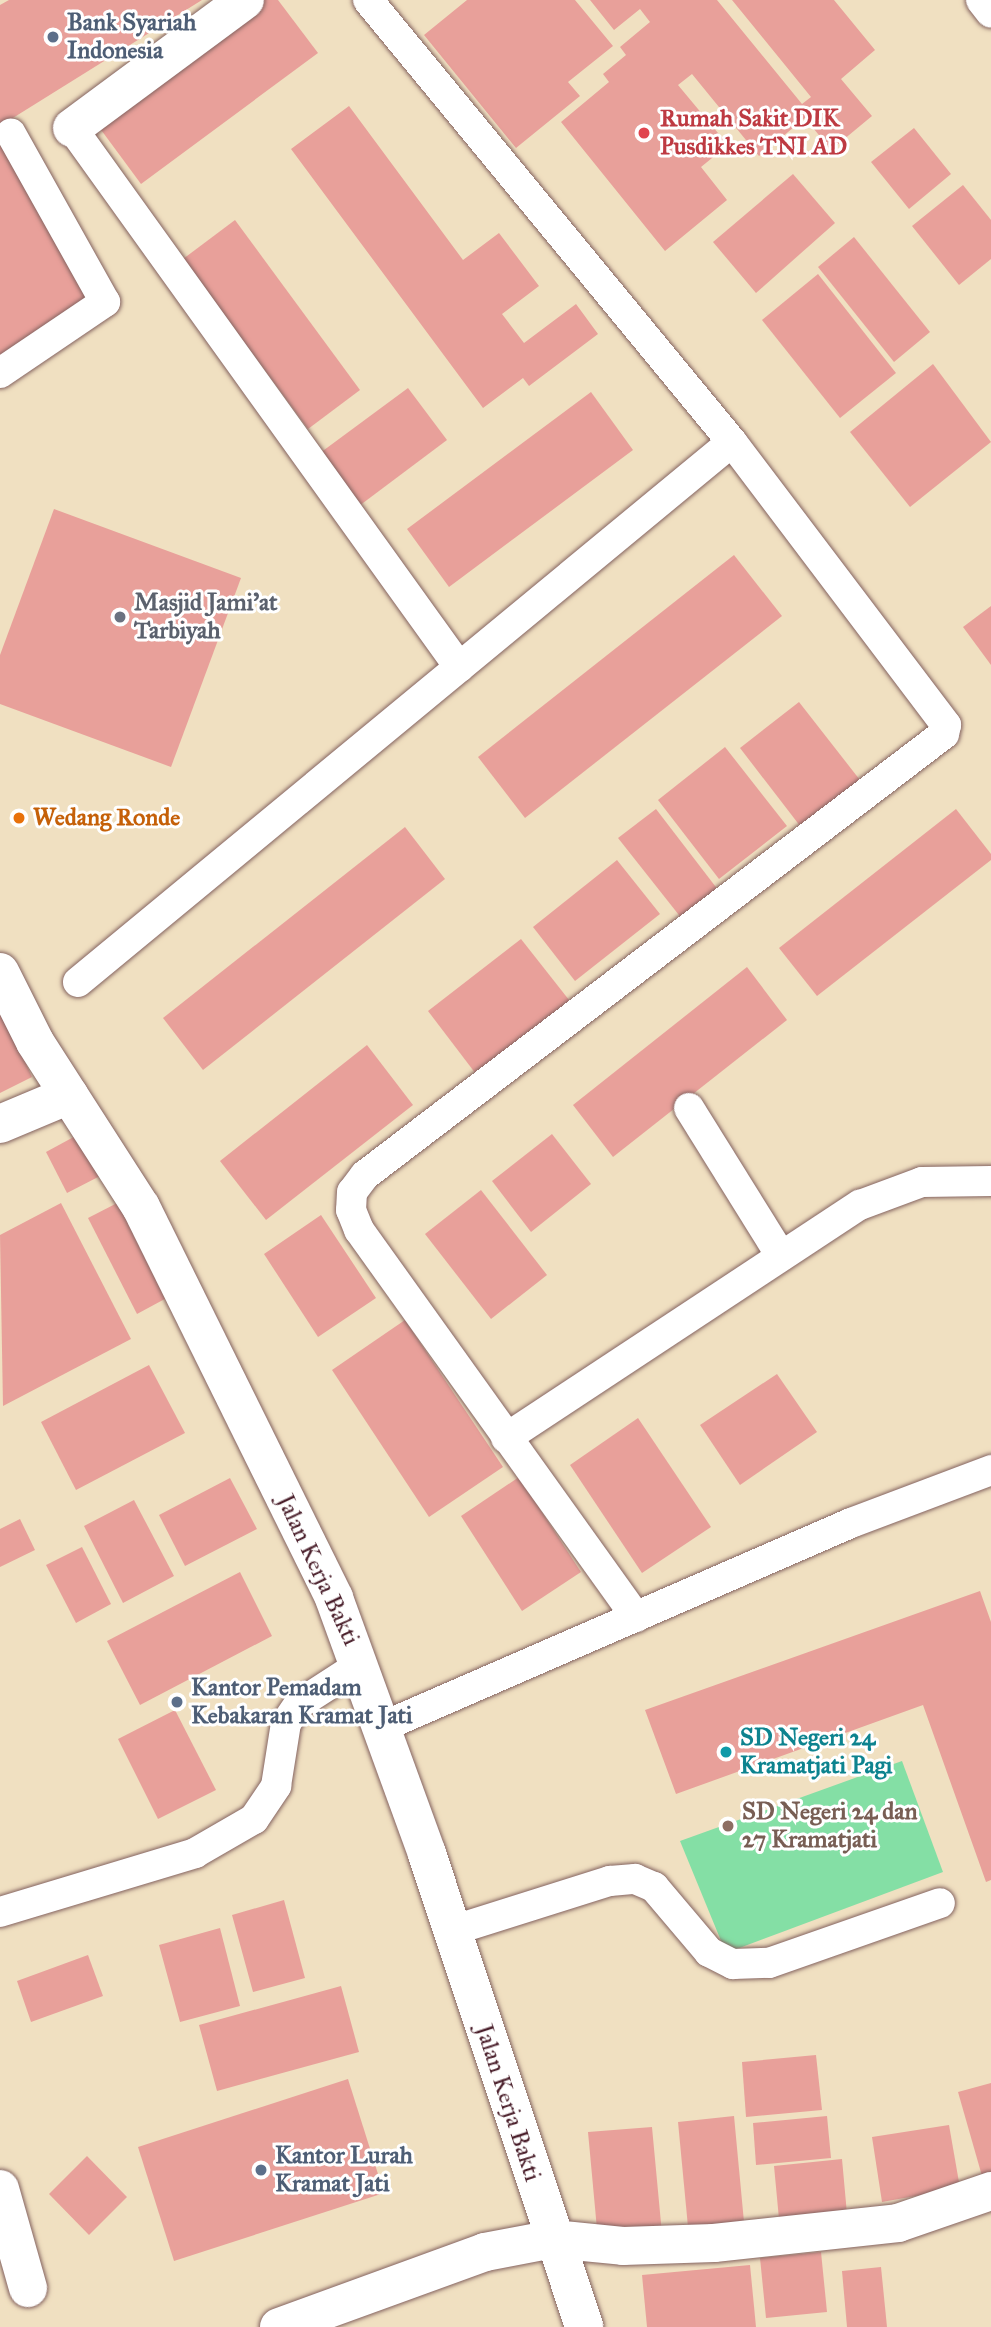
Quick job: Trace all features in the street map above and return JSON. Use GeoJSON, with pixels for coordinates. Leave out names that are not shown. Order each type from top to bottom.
{"type":"FeatureCollection","features":[{"type":"Feature","properties":{"kind":"street"},"geometry":{"type":"LineString","coordinates":[[72,128],[245,0]]}},
{"type":"Feature","properties":{"kind":"street","name":"Jalan Kerja Bakti"},"geometry":{"type":"LineString","coordinates":[[0,972],[35,1042],[141,1207],[334,1598],[361,1664],[584,2327]]}},
{"type":"Feature","properties":{"kind":"street"},"geometry":{"type":"LineString","coordinates":[[0,1124],[69,1095]]}},
{"type":"Feature","properties":{"kind":"street"},"geometry":{"type":"LineString","coordinates":[[0,2189],[28,2288]]}},
{"type":"Feature","properties":{"kind":"street"},"geometry":{"type":"LineString","coordinates":[[279,2327],[485,2252],[553,2239],[623,2246],[714,2243],[898,2223],[991,2191]]}},
{"type":"Feature","properties":{"kind":"lane"},"geometry":{"type":"LineString","coordinates":[[368,0],[732,442],[945,720],[947,729],[365,1175],[352,1192],[351,1210],[359,1230],[636,1617]]}},
{"type":"Feature","properties":{"kind":"lane"},"geometry":{"type":"LineString","coordinates":[[981,0],[991,13]]}},
{"type":"Feature","properties":{"kind":"lane"},"geometry":{"type":"LineString","coordinates":[[72,128],[459,667]]}},
{"type":"Feature","properties":{"kind":"lane"},"geometry":{"type":"LineString","coordinates":[[0,373],[105,302],[11,134]]}},
{"type":"Feature","properties":{"kind":"lane"},"geometry":{"type":"LineString","coordinates":[[78,982],[732,442]]}},
{"type":"Feature","properties":{"kind":"lane"},"geometry":{"type":"LineString","coordinates":[[689,1108],[781,1256]]}},
{"type":"Feature","properties":{"kind":"lane"},"geometry":{"type":"LineString","coordinates":[[506,1438],[860,1205],[922,1182],[991,1181]]}},
{"type":"Feature","properties":{"kind":"lane"},"geometry":{"type":"LineString","coordinates":[[382,1727],[851,1523],[991,1470]]}},
{"type":"Feature","properties":{"kind":"lane"},"geometry":{"type":"LineString","coordinates":[[0,1912],[195,1853],[254,1819],[276,1786],[286,1723],[299,1704],[361,1664]]}},
{"type":"Feature","properties":{"kind":"lane"},"geometry":{"type":"LineString","coordinates":[[452,1931],[610,1881],[635,1878],[654,1887],[709,1952],[733,1964],[769,1963],[940,1903]]}},
{"type":"Feature","properties":{"kind":"green space"},"geometry":{"type":"Polygon","coordinates":[[[902,1761],[943,1872],[726,1953],[680,1841],[902,1761]]]}},
{"type":"Feature","properties":{"kind":"building"},"geometry":{"type":"Polygon","coordinates":[[[9,0],[202,0],[0,126],[0,5],[9,0]]]}},
{"type":"Feature","properties":{"kind":"building"},"geometry":{"type":"Polygon","coordinates":[[[262,0],[278,0],[318,53],[141,184],[96,123],[262,0]]]}},
{"type":"Feature","properties":{"kind":"building"},"geometry":{"type":"Polygon","coordinates":[[[467,0],[575,0],[613,46],[568,82],[580,96],[516,148],[424,35],[467,0]]]}},
{"type":"Feature","properties":{"kind":"building","name":"Rumah Sakit DIK Pusdikkes TNI AD"},"geometry":{"type":"Polygon","coordinates":[[[590,0],[717,0],[802,104],[811,97],[732,0],[834,0],[875,50],[841,79],[872,116],[831,150],[805,118],[759,156],[692,74],[678,85],[728,145],[701,167],[727,200],[665,251],[561,122],[609,82],[603,74],[626,55],[620,47],[650,22],[640,9],[614,30],[590,0]]]}},
{"type":"Feature","properties":{"kind":"building"},"geometry":{"type":"Polygon","coordinates":[[[349,106],[463,260],[499,233],[539,286],[502,314],[524,343],[576,304],[598,334],[529,386],[523,378],[483,408],[291,149],[349,106]]]}},
{"type":"Feature","properties":{"kind":"building"},"geometry":{"type":"Polygon","coordinates":[[[914,128],[951,174],[909,209],[871,162],[914,128]]]}},
{"type":"Feature","properties":{"kind":"building"},"geometry":{"type":"Polygon","coordinates":[[[0,145],[94,297],[0,356],[0,145]]]}},
{"type":"Feature","properties":{"kind":"building"},"geometry":{"type":"Polygon","coordinates":[[[793,174],[835,223],[756,293],[713,242],[793,174]]]}},
{"type":"Feature","properties":{"kind":"building"},"geometry":{"type":"Polygon","coordinates":[[[963,185],[991,220],[991,259],[959,285],[912,226],[963,185]]]}},
{"type":"Feature","properties":{"kind":"building"},"geometry":{"type":"Polygon","coordinates":[[[235,220],[360,390],[308,429],[183,259],[235,220]]]}},
{"type":"Feature","properties":{"kind":"building"},"geometry":{"type":"Polygon","coordinates":[[[854,237],[930,332],[894,362],[818,267],[854,237]]]}},
{"type":"Feature","properties":{"kind":"building"},"geometry":{"type":"Polygon","coordinates":[[[818,274],[896,373],[840,418],[762,320],[818,274]]]}},
{"type":"Feature","properties":{"kind":"building"},"geometry":{"type":"Polygon","coordinates":[[[933,364],[991,442],[910,507],[850,432],[933,364]]]}},
{"type":"Feature","properties":{"kind":"building"},"geometry":{"type":"Polygon","coordinates":[[[408,388],[447,440],[359,506],[320,453],[408,388]]]}},
{"type":"Feature","properties":{"kind":"building"},"geometry":{"type":"Polygon","coordinates":[[[591,392],[633,450],[449,587],[407,529],[591,392]]]}},
{"type":"Feature","properties":{"kind":"building","name":"Masjid Jami'at Tarbiyah"},"geometry":{"type":"Polygon","coordinates":[[[54,509],[241,578],[171,767],[0,704],[0,655],[54,509]]]}},
{"type":"Feature","properties":{"kind":"building"},"geometry":{"type":"Polygon","coordinates":[[[734,555],[782,616],[525,818],[478,757],[734,555]]]}},
{"type":"Feature","properties":{"kind":"building"},"geometry":{"type":"Polygon","coordinates":[[[991,606],[991,665],[963,627],[991,606]]]}},
{"type":"Feature","properties":{"kind":"building"},"geometry":{"type":"Polygon","coordinates":[[[799,702],[867,789],[807,835],[740,748],[799,702]]]}},
{"type":"Feature","properties":{"kind":"building"},"geometry":{"type":"Polygon","coordinates":[[[725,747],[787,826],[719,879],[658,800],[725,747]]]}},
{"type":"Feature","properties":{"kind":"building"},"geometry":{"type":"Polygon","coordinates":[[[656,809],[722,895],[686,924],[618,838],[656,809]]]}},
{"type":"Feature","properties":{"kind":"building"},"geometry":{"type":"Polygon","coordinates":[[[956,809],[991,854],[991,860],[817,996],[779,948],[956,809]]]}},
{"type":"Feature","properties":{"kind":"building"},"geometry":{"type":"Polygon","coordinates":[[[405,827],[445,879],[203,1070],[163,1018],[405,827]]]}},
{"type":"Feature","properties":{"kind":"building"},"geometry":{"type":"Polygon","coordinates":[[[617,860],[660,914],[575,981],[533,927],[617,860]]]}},
{"type":"Feature","properties":{"kind":"building"},"geometry":{"type":"Polygon","coordinates":[[[521,939],[573,1005],[479,1078],[428,1011],[521,939]]]}},
{"type":"Feature","properties":{"kind":"building"},"geometry":{"type":"Polygon","coordinates":[[[747,967],[787,1020],[613,1157],[573,1105],[747,967]]]}},
{"type":"Feature","properties":{"kind":"building"},"geometry":{"type":"Polygon","coordinates":[[[0,1006],[32,1077],[0,1093],[0,1006]]]}},
{"type":"Feature","properties":{"kind":"building"},"geometry":{"type":"Polygon","coordinates":[[[367,1045],[413,1105],[266,1220],[220,1161],[367,1045]]]}},
{"type":"Feature","properties":{"kind":"building"},"geometry":{"type":"Polygon","coordinates":[[[81,1133],[102,1175],[67,1193],[46,1152],[81,1133]]]}},
{"type":"Feature","properties":{"kind":"building"},"geometry":{"type":"Polygon","coordinates":[[[552,1134],[591,1184],[531,1232],[492,1181],[552,1134]]]}},
{"type":"Feature","properties":{"kind":"building"},"geometry":{"type":"Polygon","coordinates":[[[481,1190],[547,1275],[491,1319],[425,1234],[481,1190]]]}},
{"type":"Feature","properties":{"kind":"building"},"geometry":{"type":"Polygon","coordinates":[[[125,1199],[174,1294],[137,1314],[88,1218],[125,1199]]]}},
{"type":"Feature","properties":{"kind":"building"},"geometry":{"type":"Polygon","coordinates":[[[61,1203],[131,1339],[3,1406],[0,1235],[61,1203]]]}},
{"type":"Feature","properties":{"kind":"building"},"geometry":{"type":"Polygon","coordinates":[[[321,1215],[376,1298],[318,1337],[264,1254],[321,1215]]]}},
{"type":"Feature","properties":{"kind":"building"},"geometry":{"type":"Polygon","coordinates":[[[405,1320],[503,1467],[429,1517],[332,1370],[405,1320]]]}},
{"type":"Feature","properties":{"kind":"building"},"geometry":{"type":"Polygon","coordinates":[[[149,1365],[185,1433],[76,1490],[41,1422],[149,1365]]]}},
{"type":"Feature","properties":{"kind":"building"},"geometry":{"type":"Polygon","coordinates":[[[777,1374],[817,1432],[740,1485],[700,1425],[777,1374]]]}},
{"type":"Feature","properties":{"kind":"building"},"geometry":{"type":"Polygon","coordinates":[[[638,1418],[711,1527],[642,1573],[570,1465],[638,1418]]]}},
{"type":"Feature","properties":{"kind":"building"},"geometry":{"type":"Polygon","coordinates":[[[519,1477],[581,1572],[522,1611],[461,1516],[519,1477]]]}},
{"type":"Feature","properties":{"kind":"building"},"geometry":{"type":"Polygon","coordinates":[[[230,1478],[257,1529],[185,1566],[159,1515],[230,1478]]]}},
{"type":"Feature","properties":{"kind":"building"},"geometry":{"type":"Polygon","coordinates":[[[134,1500],[174,1576],[123,1603],[84,1526],[134,1500]]]}},
{"type":"Feature","properties":{"kind":"building"},"geometry":{"type":"Polygon","coordinates":[[[20,1519],[35,1550],[0,1567],[0,1529],[20,1519]]]}},
{"type":"Feature","properties":{"kind":"building"},"geometry":{"type":"Polygon","coordinates":[[[82,1547],[111,1604],[76,1623],[46,1565],[82,1547]]]}},
{"type":"Feature","properties":{"kind":"building"},"geometry":{"type":"Polygon","coordinates":[[[240,1572],[272,1636],[140,1705],[107,1641],[240,1572]]]}},
{"type":"Feature","properties":{"kind":"building","name":"SD Negeri 24 Kramatjati Pagi"},"geometry":{"type":"Polygon","coordinates":[[[980,1591],[991,1622],[991,1880],[986,1882],[923,1705],[676,1794],[645,1710],[980,1591]]]}},
{"type":"Feature","properties":{"kind":"building"},"geometry":{"type":"Polygon","coordinates":[[[175,1710],[216,1790],[158,1819],[118,1739],[175,1710]]]}},
{"type":"Feature","properties":{"kind":"building"},"geometry":{"type":"Polygon","coordinates":[[[284,1900],[305,1978],[253,1992],[232,1915],[284,1900]]]}},
{"type":"Feature","properties":{"kind":"building"},"geometry":{"type":"Polygon","coordinates":[[[220,1928],[240,2006],[180,2022],[159,1945],[220,1928]]]}},
{"type":"Feature","properties":{"kind":"building"},"geometry":{"type":"Polygon","coordinates":[[[88,1955],[103,1996],[31,2022],[17,1981],[88,1955]]]}},
{"type":"Feature","properties":{"kind":"building"},"geometry":{"type":"Polygon","coordinates":[[[341,1986],[359,2052],[217,2091],[199,2025],[341,1986]]]}},
{"type":"Feature","properties":{"kind":"building"},"geometry":{"type":"Polygon","coordinates":[[[816,2055],[822,2110],[746,2117],[742,2062],[816,2055]]]}},
{"type":"Feature","properties":{"kind":"building","name":"Kantor Lurah Kramat Jati"},"geometry":{"type":"Polygon","coordinates":[[[348,2079],[384,2193],[174,2261],[138,2147],[348,2079]]]}},
{"type":"Feature","properties":{"kind":"building"},"geometry":{"type":"Polygon","coordinates":[[[991,2083],[991,2173],[982,2176],[958,2092],[991,2083]]]}},
{"type":"Feature","properties":{"kind":"building"},"geometry":{"type":"Polygon","coordinates":[[[734,2116],[744,2222],[688,2227],[678,2122],[734,2116]]]}},
{"type":"Feature","properties":{"kind":"building"},"geometry":{"type":"Polygon","coordinates":[[[827,2116],[831,2158],[756,2165],[753,2123],[827,2116]]]}},
{"type":"Feature","properties":{"kind":"building"},"geometry":{"type":"Polygon","coordinates":[[[949,2125],[960,2188],[882,2202],[872,2137],[949,2125]]]}},
{"type":"Feature","properties":{"kind":"building"},"geometry":{"type":"Polygon","coordinates":[[[652,2127],[662,2234],[598,2240],[588,2132],[652,2127]]]}},
{"type":"Feature","properties":{"kind":"building"},"geometry":{"type":"Polygon","coordinates":[[[87,2156],[127,2197],[89,2235],[49,2194],[87,2156]]]}},
{"type":"Feature","properties":{"kind":"building"},"geometry":{"type":"Polygon","coordinates":[[[842,2159],[847,2214],[779,2219],[774,2166],[842,2159]]]}},
{"type":"Feature","properties":{"kind":"building"},"geometry":{"type":"Polygon","coordinates":[[[821,2252],[827,2312],[766,2318],[760,2258],[821,2252]]]}},
{"type":"Feature","properties":{"kind":"building"},"geometry":{"type":"Polygon","coordinates":[[[750,2265],[756,2327],[647,2327],[642,2275],[750,2265]]]}},
{"type":"Feature","properties":{"kind":"building"},"geometry":{"type":"Polygon","coordinates":[[[881,2267],[887,2327],[847,2327],[842,2271],[881,2267]]]}},
{"type":"Feature","properties":{"kind":"place","name":"Bank Syariah Indonesia"},"geometry":{"type":"Point","coordinates":[53,37]}},
{"type":"Feature","properties":{"kind":"place","name":"Rumah Sakit DIK Pusdikkes TNI AD"},"geometry":{"type":"Point","coordinates":[644,133]}},
{"type":"Feature","properties":{"kind":"place","name":"Masjid Jami'at Tarbiyah"},"geometry":{"type":"Point","coordinates":[120,617]}},
{"type":"Feature","properties":{"kind":"place","name":"Wedang Ronde"},"geometry":{"type":"Point","coordinates":[19,818]}},
{"type":"Feature","properties":{"kind":"place","name":"Kantor Pemadam Kebakaran Kramat Jati"},"geometry":{"type":"Point","coordinates":[177,1702]}},
{"type":"Feature","properties":{"kind":"place","name":"SD Negeri 24 Kramatjati Pagi"},"geometry":{"type":"Point","coordinates":[726,1752]}},
{"type":"Feature","properties":{"kind":"place","name":"SD Negeri 24 dan 27 Kramatjati"},"geometry":{"type":"Point","coordinates":[728,1826]}},
{"type":"Feature","properties":{"kind":"place","name":"Kantor Lurah Kramat Jati"},"geometry":{"type":"Point","coordinates":[261,2170]}}]}
